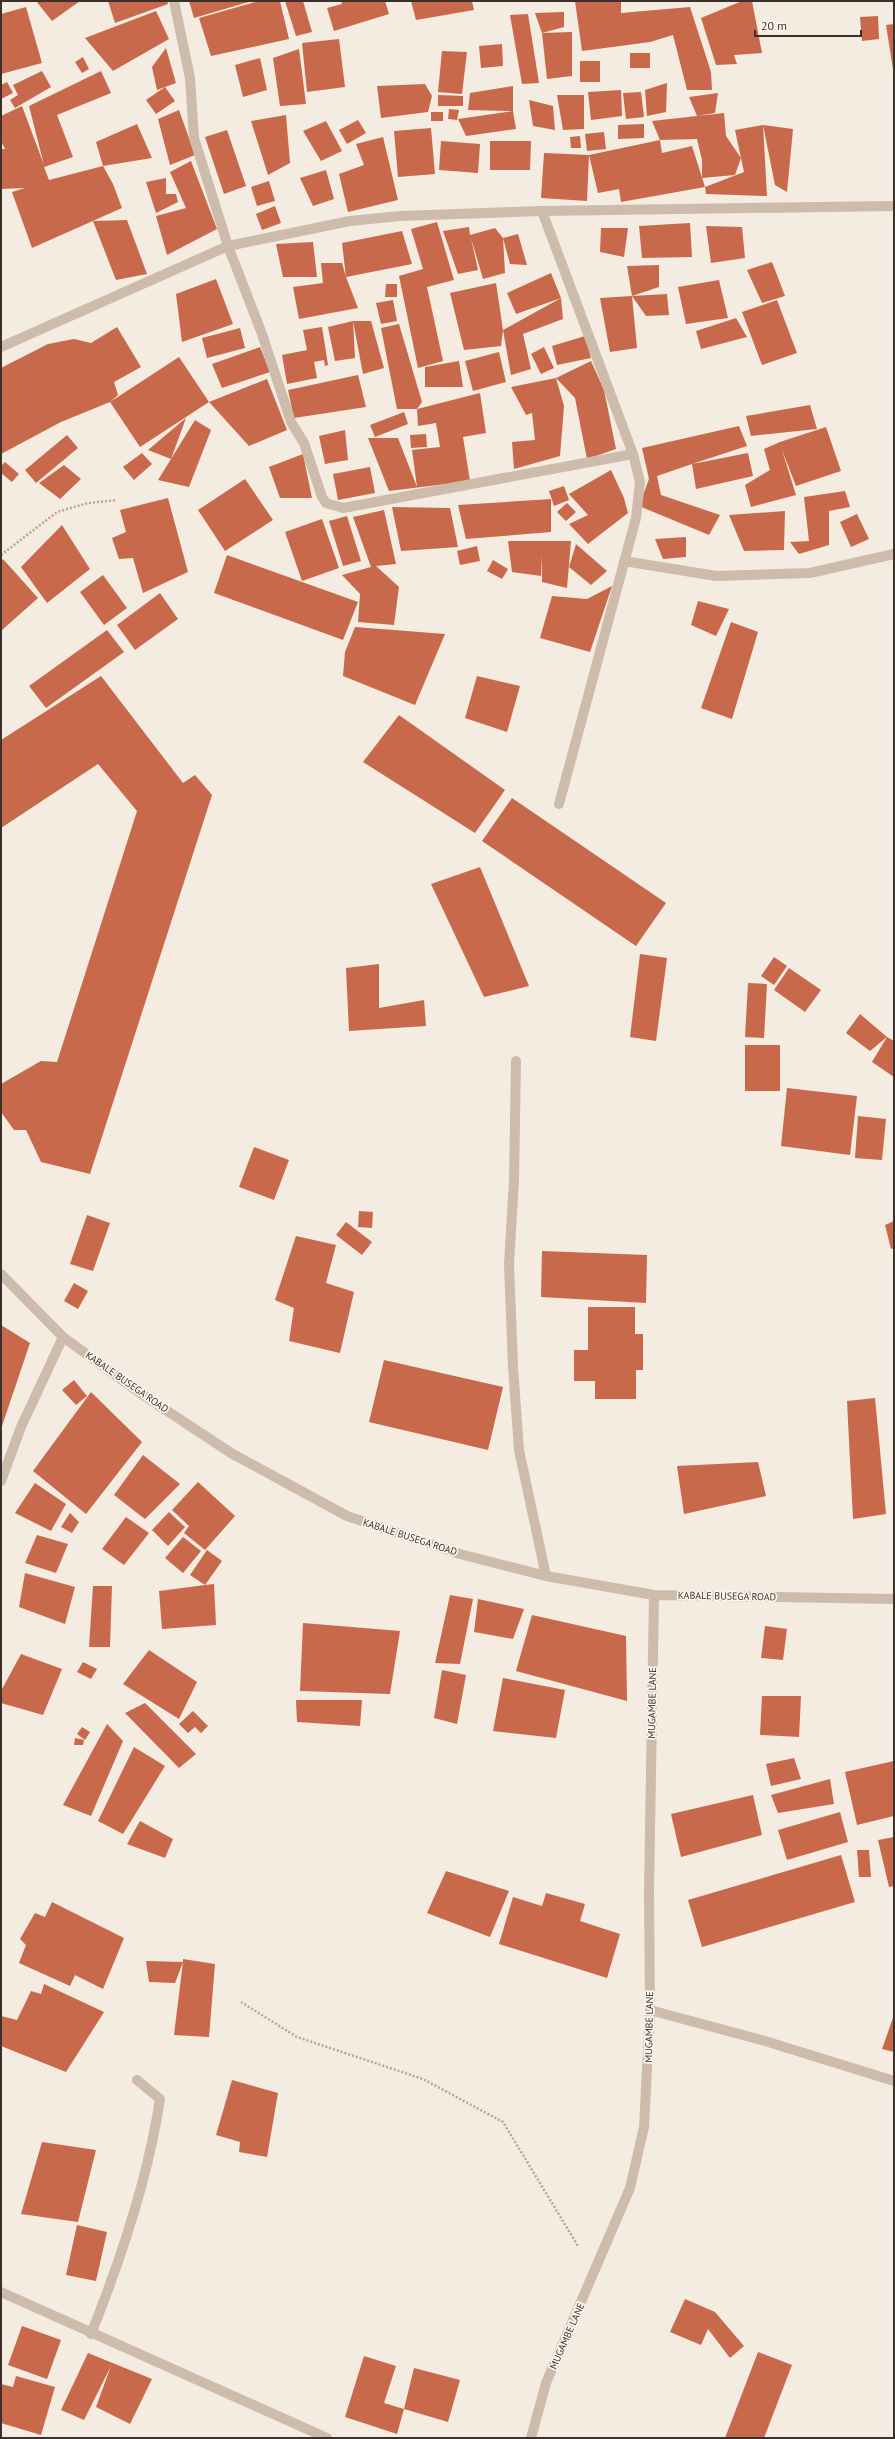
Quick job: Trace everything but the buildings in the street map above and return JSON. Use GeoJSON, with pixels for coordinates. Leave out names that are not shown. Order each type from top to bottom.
{"type":"FeatureCollection","features":[{"type":"Feature","properties":{"kind":"street"},"geometry":{"type":"LineString","coordinates":[[174,1],[190,78],[194,138],[228,246],[262,334],[292,422],[304,443],[322,497],[326,503],[343,508],[633,454]]}},
{"type":"Feature","properties":{"kind":"street"},"geometry":{"type":"LineString","coordinates":[[1,347],[228,246],[350,221],[400,216],[542,211],[894,206]]}},
{"type":"Feature","properties":{"kind":"street"},"geometry":{"type":"LineString","coordinates":[[542,211],[633,454],[640,482],[636,518],[559,804]]}},
{"type":"Feature","properties":{"kind":"street"},"geometry":{"type":"LineString","coordinates":[[624,561],[716,576],[810,573],[894,554]]}},
{"type":"Feature","properties":{"kind":"street"},"geometry":{"type":"LineString","coordinates":[[516,1061],[514,1182],[509,1264],[513,1367],[519,1450],[546,1576]]}},
{"type":"Feature","properties":{"kind":"street","name":"KABALE BUSEGA ROAD"},"geometry":{"type":"LineString","coordinates":[[1,1274],[63,1337],[140,1392],[231,1453],[347,1516],[460,1554],[546,1576],[654,1595],[894,1599]]}},
{"type":"Feature","properties":{"kind":"street"},"geometry":{"type":"LineString","coordinates":[[1,1481],[21,1426],[63,1337]]}},
{"type":"Feature","properties":{"kind":"street","name":"MUGAMBE LANE"},"geometry":{"type":"LineString","coordinates":[[531,2438],[546,2383],[630,2188],[644,2126],[650,2010],[649,1891],[654,1595]]}},
{"type":"Feature","properties":{"kind":"street"},"geometry":{"type":"LineString","coordinates":[[650,2010],[765,2041],[894,2081]]}},
{"type":"Feature","properties":{"kind":"street"},"geometry":{"type":"LineString","coordinates":[[91,2334],[106,2298],[134,2208],[156,2122],[160,2099],[137,2080]]}},
{"type":"Feature","properties":{"kind":"street"},"geometry":{"type":"LineString","coordinates":[[1,2292],[91,2334],[328,2438]]}},
{"type":"Feature","properties":{"kind":"path"},"geometry":{"type":"LineString","coordinates":[[1,555],[57,512],[88,503],[117,500]]}},
{"type":"Feature","properties":{"kind":"path"},"geometry":{"type":"LineString","coordinates":[[241,2002],[297,2037],[422,2079],[503,2122],[595,2271]]}}]}
